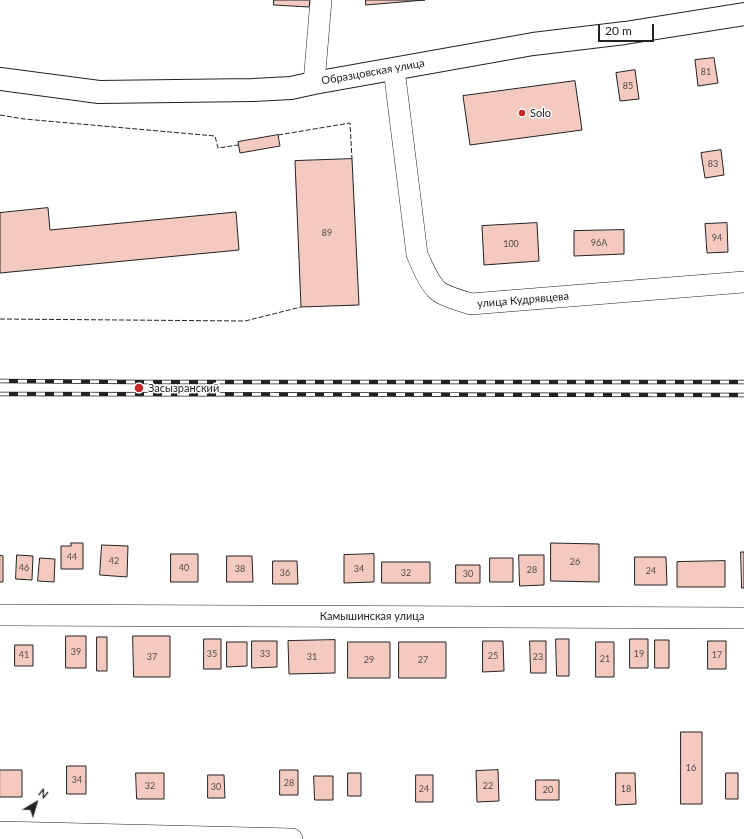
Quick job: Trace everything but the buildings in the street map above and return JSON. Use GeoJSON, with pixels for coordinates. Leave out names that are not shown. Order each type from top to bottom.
{"type":"FeatureCollection","features":[{"type":"Feature","properties":{"kind":"main road","name":"Образцовская улица"},"geometry":{"type":"LineString","coordinates":[[0,79],[99,92],[291,88],[533,44],[625,33],[744,14]]}},
{"type":"Feature","properties":{"kind":"street"},"geometry":{"type":"LineString","coordinates":[[314,83],[321,0]]}},
{"type":"Feature","properties":{"kind":"street","name":"улица Кудрявцева"},"geometry":{"type":"LineString","coordinates":[[394,69],[418,254],[426,274],[436,290],[450,297],[471,304],[744,282]]}},
{"type":"Feature","properties":{"kind":"street","name":"Камышинская улица"},"geometry":{"type":"LineString","coordinates":[[0,615],[744,618]]}},
{"type":"Feature","properties":{"kind":"street"},"geometry":{"type":"LineString","coordinates":[[0,832],[292,839]]}},
{"type":"Feature","properties":{"kind":"railway"},"geometry":{"type":"LineString","coordinates":[[0,381],[744,382]]}},
{"type":"Feature","properties":{"kind":"railway"},"geometry":{"type":"LineString","coordinates":[[0,394],[744,395]]}},
{"type":"Feature","properties":{"kind":"fence"},"geometry":{"type":"LineString","coordinates":[[0,115],[24,119],[215,136],[218,148],[238,145]]}},
{"type":"Feature","properties":{"kind":"fence"},"geometry":{"type":"LineString","coordinates":[[278,135],[350,123],[352,159]]}},
{"type":"Feature","properties":{"kind":"fence"},"geometry":{"type":"LineString","coordinates":[[0,319],[245,321],[301,307]]}},
{"type":"Feature","properties":{"kind":"place","name":"Solo"},"geometry":{"type":"Point","coordinates":[522,113]}},
{"type":"Feature","properties":{"kind":"place","name":"Засызранский"},"geometry":{"type":"Point","coordinates":[139,388]}}]}
